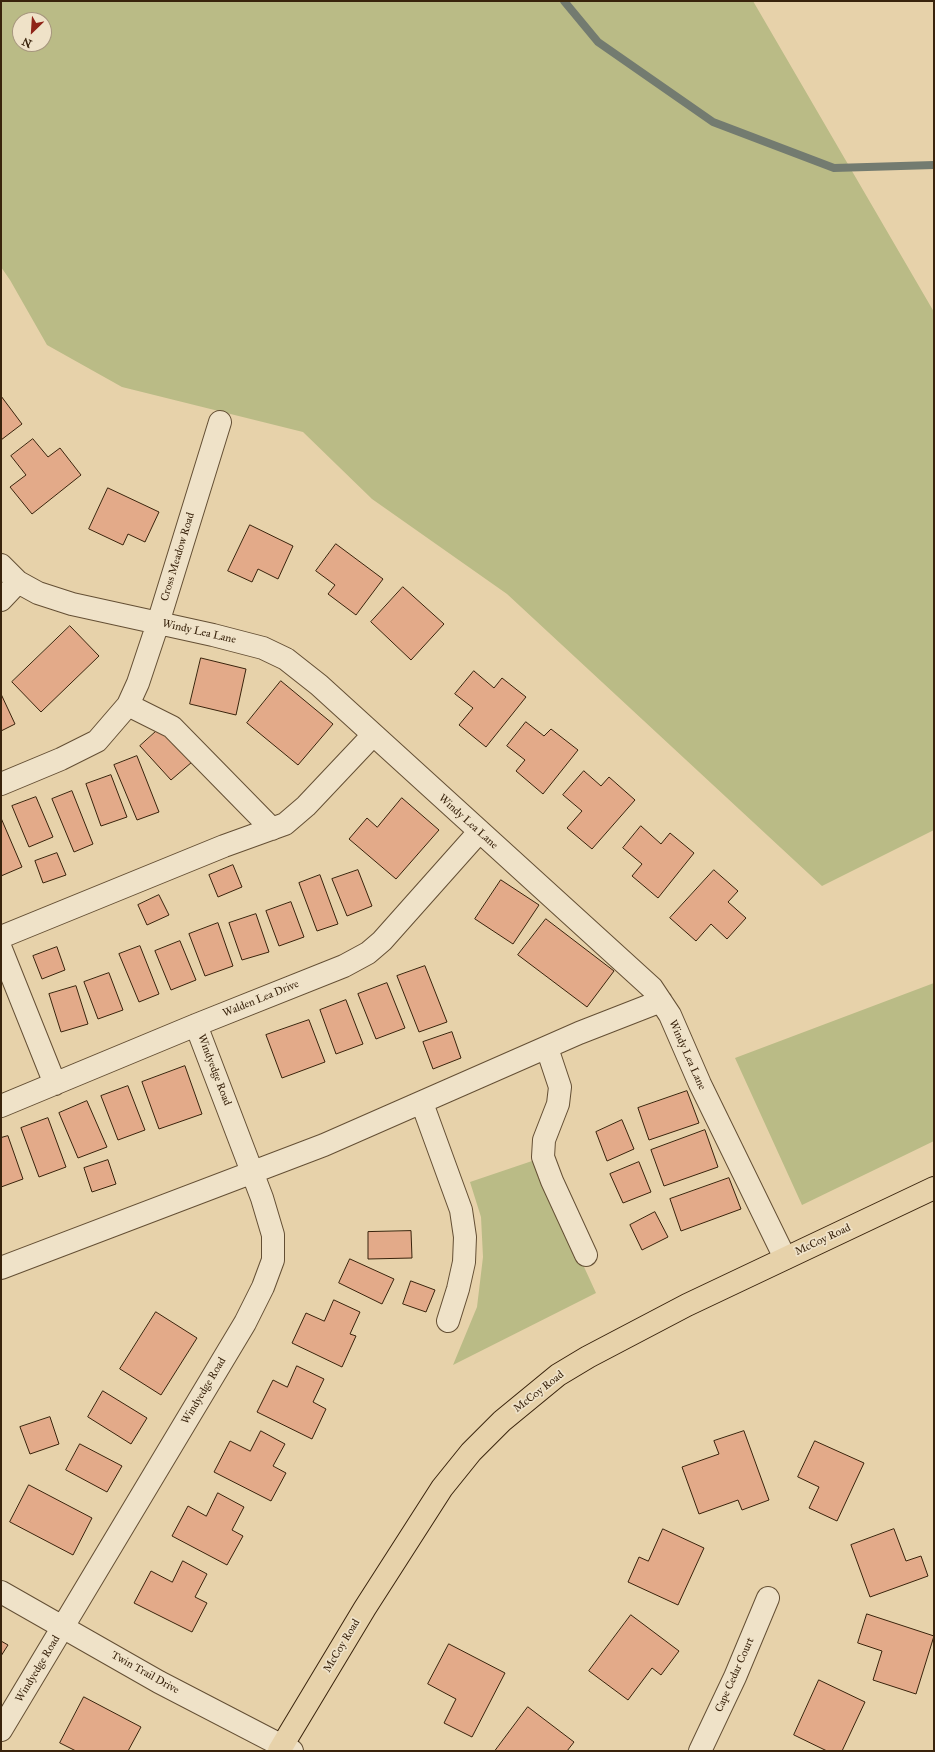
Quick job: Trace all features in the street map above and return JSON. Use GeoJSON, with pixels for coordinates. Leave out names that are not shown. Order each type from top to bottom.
{"type":"FeatureCollection","features":[{"type":"Feature","properties":{"kind":"main road","name":"McCoy Road"},"geometry":{"type":"LineString","coordinates":[[284,1749],[382,1581],[442,1488],[470,1452],[502,1421],[558,1375],[588,1357],[687,1305],[934,1188]]}},
{"type":"Feature","properties":{"kind":"street","name":"Cross Meadow Road"},"geometry":{"type":"LineString","coordinates":[[1,784],[62,759],[98,741],[128,705],[138,683],[158,623],[220,422]]}},
{"type":"Feature","properties":{"kind":"street","name":"Windy Lea Lane"},"geometry":{"type":"LineString","coordinates":[[1,565],[18,582],[38,593],[72,604],[263,648],[286,659],[319,685],[652,988],[670,1015],[700,1084],[785,1258]]}},
{"type":"Feature","properties":{"kind":"street"},"geometry":{"type":"LineString","coordinates":[[1,600],[18,582]]}},
{"type":"Feature","properties":{"kind":"street"},"geometry":{"type":"LineString","coordinates":[[128,705],[172,727],[272,829]]}},
{"type":"Feature","properties":{"kind":"street"},"geometry":{"type":"LineString","coordinates":[[1,937],[224,846],[285,824],[306,806],[373,735]]}},
{"type":"Feature","properties":{"kind":"street","name":"Walden Lea Drive"},"geometry":{"type":"LineString","coordinates":[[1,1106],[196,1025],[344,966],[368,953],[382,941],[479,832]]}},
{"type":"Feature","properties":{"kind":"street"},"geometry":{"type":"LineString","coordinates":[[1,949],[55,1084]]}},
{"type":"Feature","properties":{"kind":"street"},"geometry":{"type":"LineString","coordinates":[[1,1268],[324,1145],[547,1048],[660,1002]]}},
{"type":"Feature","properties":{"kind":"street","name":"Windyedge Road"},"geometry":{"type":"LineString","coordinates":[[1,1730],[241,1330],[264,1287],[273,1260],[273,1235],[262,1198],[196,1025]]}},
{"type":"Feature","properties":{"kind":"street"},"geometry":{"type":"LineString","coordinates":[[547,1048],[560,1087],[558,1104],[544,1140],[543,1157],[552,1182],[586,1255]]}},
{"type":"Feature","properties":{"kind":"street"},"geometry":{"type":"LineString","coordinates":[[422,1103],[461,1210],[465,1237],[464,1262],[458,1289],[448,1321]]}},
{"type":"Feature","properties":{"kind":"street","name":"Twin Trail Drive"},"geometry":{"type":"LineString","coordinates":[[1,1592],[160,1682],[284,1749]]}},
{"type":"Feature","properties":{"kind":"street","name":"Cape Cedar Court"},"geometry":{"type":"LineString","coordinates":[[700,1751],[734,1678],[768,1598]]}},
{"type":"Feature","properties":{"kind":"green space"},"geometry":{"type":"Polygon","coordinates":[[[1,1],[753,1],[934,312],[934,830],[822,886],[507,594],[372,499],[303,432],[122,387],[47,345],[1,267],[1,1]]]}},
{"type":"Feature","properties":{"kind":"green space"},"geometry":{"type":"Polygon","coordinates":[[[934,983],[934,1141],[802,1205],[735,1058],[934,983]]]}},
{"type":"Feature","properties":{"kind":"green space"},"geometry":{"type":"Polygon","coordinates":[[[535,1160],[596,1293],[453,1365],[477,1307],[483,1257],[481,1217],[470,1182],[535,1160]]]}},
{"type":"Feature","properties":{"kind":"building"},"geometry":{"type":"Polygon","coordinates":[[[1,396],[22,424],[1,440],[1,396]]]}},
{"type":"Feature","properties":{"kind":"building"},"geometry":{"type":"Polygon","coordinates":[[[33,439],[48,457],[60,448],[81,475],[32,514],[10,487],[26,475],[11,456],[33,439]]]}},
{"type":"Feature","properties":{"kind":"building"},"geometry":{"type":"Polygon","coordinates":[[[108,488],[159,512],[145,542],[128,534],[123,545],[89,529],[108,488]]]}},
{"type":"Feature","properties":{"kind":"building"},"geometry":{"type":"Polygon","coordinates":[[[250,525],[293,546],[278,579],[258,569],[252,582],[228,571],[250,525]]]}},
{"type":"Feature","properties":{"kind":"building"},"geometry":{"type":"Polygon","coordinates":[[[336,544],[383,579],[356,615],[328,594],[335,585],[316,571],[336,544]]]}},
{"type":"Feature","properties":{"kind":"building"},"geometry":{"type":"Polygon","coordinates":[[[403,587],[444,624],[411,660],[371,622],[403,587]]]}},
{"type":"Feature","properties":{"kind":"building"},"geometry":{"type":"Polygon","coordinates":[[[70,626],[99,656],[41,712],[12,682],[70,626]]]}},
{"type":"Feature","properties":{"kind":"building"},"geometry":{"type":"Polygon","coordinates":[[[201,658],[246,669],[236,715],[190,704],[201,658]]]}},
{"type":"Feature","properties":{"kind":"building"},"geometry":{"type":"Polygon","coordinates":[[[474,671],[494,688],[502,678],[526,697],[486,747],[459,725],[473,708],[455,694],[474,671]]]}},
{"type":"Feature","properties":{"kind":"building"},"geometry":{"type":"Polygon","coordinates":[[[281,681],[333,724],[298,765],[247,723],[281,681]]]}},
{"type":"Feature","properties":{"kind":"building"},"geometry":{"type":"Polygon","coordinates":[[[1,694],[15,724],[1,731],[1,694]]]}},
{"type":"Feature","properties":{"kind":"building"},"geometry":{"type":"Polygon","coordinates":[[[526,722],[544,736],[551,729],[578,750],[543,794],[516,771],[525,760],[507,746],[526,722]]]}},
{"type":"Feature","properties":{"kind":"building"},"geometry":{"type":"Polygon","coordinates":[[[161,727],[192,762],[171,780],[140,746],[161,727]]]}},
{"type":"Feature","properties":{"kind":"building"},"geometry":{"type":"Polygon","coordinates":[[[137,756],[159,812],[137,820],[114,765],[137,756]]]}},
{"type":"Feature","properties":{"kind":"building"},"geometry":{"type":"Polygon","coordinates":[[[584,771],[601,786],[609,777],[635,800],[592,849],[567,828],[582,811],[563,795],[584,771]]]}},
{"type":"Feature","properties":{"kind":"building"},"geometry":{"type":"Polygon","coordinates":[[[111,775],[127,817],[101,826],[86,784],[111,775]]]}},
{"type":"Feature","properties":{"kind":"building"},"geometry":{"type":"Polygon","coordinates":[[[72,791],[93,844],[74,852],[52,799],[72,791]]]}},
{"type":"Feature","properties":{"kind":"building"},"geometry":{"type":"Polygon","coordinates":[[[36,797],[53,837],[29,847],[12,806],[36,797]]]}},
{"type":"Feature","properties":{"kind":"building"},"geometry":{"type":"Polygon","coordinates":[[[402,798],[439,830],[396,879],[349,839],[367,818],[377,827],[402,798]]]}},
{"type":"Feature","properties":{"kind":"building"},"geometry":{"type":"Polygon","coordinates":[[[1,818],[22,867],[1,876],[1,818]]]}},
{"type":"Feature","properties":{"kind":"building"},"geometry":{"type":"Polygon","coordinates":[[[641,826],[661,844],[670,833],[694,853],[658,898],[632,876],[642,864],[623,848],[641,826]]]}},
{"type":"Feature","properties":{"kind":"building"},"geometry":{"type":"Polygon","coordinates":[[[57,853],[66,875],[43,883],[35,861],[57,853]]]}},
{"type":"Feature","properties":{"kind":"building"},"geometry":{"type":"Polygon","coordinates":[[[233,865],[242,887],[218,897],[209,875],[233,865]]]}},
{"type":"Feature","properties":{"kind":"building"},"geometry":{"type":"Polygon","coordinates":[[[358,870],[372,906],[347,916],[332,879],[358,870]]]}},
{"type":"Feature","properties":{"kind":"building"},"geometry":{"type":"Polygon","coordinates":[[[714,870],[738,891],[728,902],[746,918],[727,939],[711,924],[696,941],[670,918],[714,870]]]}},
{"type":"Feature","properties":{"kind":"building"},"geometry":{"type":"Polygon","coordinates":[[[320,875],[338,924],[317,931],[299,883],[320,875]]]}},
{"type":"Feature","properties":{"kind":"building"},"geometry":{"type":"Polygon","coordinates":[[[501,880],[539,905],[513,944],[475,919],[501,880]]]}},
{"type":"Feature","properties":{"kind":"building"},"geometry":{"type":"Polygon","coordinates":[[[159,895],[169,915],[147,925],[138,905],[159,895]]]}},
{"type":"Feature","properties":{"kind":"building"},"geometry":{"type":"Polygon","coordinates":[[[291,902],[304,937],[279,946],[266,911],[291,902]]]}},
{"type":"Feature","properties":{"kind":"building"},"geometry":{"type":"Polygon","coordinates":[[[256,914],[269,952],[242,960],[229,923],[256,914]]]}},
{"type":"Feature","properties":{"kind":"building"},"geometry":{"type":"Polygon","coordinates":[[[546,919],[614,971],[587,1007],[518,955],[546,919]]]}},
{"type":"Feature","properties":{"kind":"building"},"geometry":{"type":"Polygon","coordinates":[[[218,923],[233,966],[205,976],[189,934],[218,923]]]}},
{"type":"Feature","properties":{"kind":"building"},"geometry":{"type":"Polygon","coordinates":[[[180,941],[196,980],[171,990],[155,951],[180,941]]]}},
{"type":"Feature","properties":{"kind":"building"},"geometry":{"type":"Polygon","coordinates":[[[140,946],[159,994],[139,1002],[119,954],[140,946]]]}},
{"type":"Feature","properties":{"kind":"building"},"geometry":{"type":"Polygon","coordinates":[[[57,947],[65,970],[42,979],[33,956],[57,947]]]}},
{"type":"Feature","properties":{"kind":"building"},"geometry":{"type":"Polygon","coordinates":[[[425,966],[447,1022],[419,1032],[397,976],[425,966]]]}},
{"type":"Feature","properties":{"kind":"building"},"geometry":{"type":"Polygon","coordinates":[[[109,973],[123,1010],[98,1019],[84,982],[109,973]]]}},
{"type":"Feature","properties":{"kind":"building"},"geometry":{"type":"Polygon","coordinates":[[[387,983],[405,1028],[376,1039],[358,994],[387,983]]]}},
{"type":"Feature","properties":{"kind":"building"},"geometry":{"type":"Polygon","coordinates":[[[76,986],[88,1024],[61,1032],[49,994],[76,986]]]}},
{"type":"Feature","properties":{"kind":"building"},"geometry":{"type":"Polygon","coordinates":[[[346,1000],[363,1044],[336,1054],[320,1010],[346,1000]]]}},
{"type":"Feature","properties":{"kind":"building"},"geometry":{"type":"Polygon","coordinates":[[[309,1020],[325,1062],[282,1078],[266,1035],[309,1020]]]}},
{"type":"Feature","properties":{"kind":"building"},"geometry":{"type":"Polygon","coordinates":[[[452,1032],[461,1058],[433,1069],[423,1042],[452,1032]]]}},
{"type":"Feature","properties":{"kind":"building"},"geometry":{"type":"Polygon","coordinates":[[[185,1066],[202,1114],[159,1129],[142,1082],[185,1066]]]}},
{"type":"Feature","properties":{"kind":"building"},"geometry":{"type":"Polygon","coordinates":[[[128,1086],[145,1130],[118,1140],[101,1096],[128,1086]]]}},
{"type":"Feature","properties":{"kind":"building"},"geometry":{"type":"Polygon","coordinates":[[[687,1091],[699,1123],[649,1140],[638,1108],[687,1091]]]}},
{"type":"Feature","properties":{"kind":"building"},"geometry":{"type":"Polygon","coordinates":[[[87,1101],[107,1147],[78,1158],[59,1113],[87,1101]]]}},
{"type":"Feature","properties":{"kind":"building"},"geometry":{"type":"Polygon","coordinates":[[[48,1118],[66,1167],[39,1177],[21,1128],[48,1118]]]}},
{"type":"Feature","properties":{"kind":"building"},"geometry":{"type":"Polygon","coordinates":[[[622,1120],[634,1149],[607,1161],[596,1132],[622,1120]]]}},
{"type":"Feature","properties":{"kind":"building"},"geometry":{"type":"Polygon","coordinates":[[[705,1130],[718,1167],[664,1186],[651,1150],[705,1130]]]}},
{"type":"Feature","properties":{"kind":"building"},"geometry":{"type":"Polygon","coordinates":[[[8,1136],[23,1179],[1,1187],[1,1138],[8,1136]]]}},
{"type":"Feature","properties":{"kind":"building"},"geometry":{"type":"Polygon","coordinates":[[[108,1160],[116,1184],[92,1192],[84,1168],[108,1160]]]}},
{"type":"Feature","properties":{"kind":"building"},"geometry":{"type":"Polygon","coordinates":[[[639,1162],[651,1192],[623,1203],[610,1174],[639,1162]]]}},
{"type":"Feature","properties":{"kind":"building"},"geometry":{"type":"Polygon","coordinates":[[[729,1178],[741,1209],[681,1231],[670,1199],[729,1178]]]}},
{"type":"Feature","properties":{"kind":"building"},"geometry":{"type":"Polygon","coordinates":[[[655,1212],[668,1237],[642,1250],[630,1225],[655,1212]]]}},
{"type":"Feature","properties":{"kind":"building"},"geometry":{"type":"Polygon","coordinates":[[[411,1231],[412,1258],[368,1259],[368,1232],[411,1231]]]}},
{"type":"Feature","properties":{"kind":"building"},"geometry":{"type":"Polygon","coordinates":[[[350,1259],[394,1279],[382,1304],[339,1283],[350,1259]]]}},
{"type":"Feature","properties":{"kind":"building"},"geometry":{"type":"Polygon","coordinates":[[[411,1281],[435,1290],[426,1312],[403,1304],[411,1281]]]}},
{"type":"Feature","properties":{"kind":"building"},"geometry":{"type":"Polygon","coordinates":[[[334,1300],[360,1312],[350,1334],[356,1336],[342,1367],[292,1343],[306,1313],[324,1321],[334,1300]]]}},
{"type":"Feature","properties":{"kind":"building"},"geometry":{"type":"Polygon","coordinates":[[[156,1312],[197,1338],[161,1395],[120,1369],[156,1312]]]}},
{"type":"Feature","properties":{"kind":"building"},"geometry":{"type":"Polygon","coordinates":[[[297,1366],[324,1379],[313,1402],[326,1409],[312,1439],[257,1412],[273,1380],[287,1387],[297,1366]]]}},
{"type":"Feature","properties":{"kind":"building"},"geometry":{"type":"Polygon","coordinates":[[[103,1391],[147,1418],[131,1444],[88,1417],[103,1391]]]}},
{"type":"Feature","properties":{"kind":"building"},"geometry":{"type":"Polygon","coordinates":[[[50,1417],[59,1444],[30,1454],[20,1427],[50,1417]]]}},
{"type":"Feature","properties":{"kind":"building"},"geometry":{"type":"Polygon","coordinates":[[[261,1431],[285,1444],[273,1466],[286,1473],[271,1501],[214,1472],[230,1441],[250,1451],[261,1431]]]}},
{"type":"Feature","properties":{"kind":"building"},"geometry":{"type":"Polygon","coordinates":[[[744,1431],[769,1500],[742,1510],[738,1500],[699,1514],[682,1467],[719,1454],[714,1441],[744,1431]]]}},
{"type":"Feature","properties":{"kind":"building"},"geometry":{"type":"Polygon","coordinates":[[[815,1441],[864,1463],[837,1521],[809,1508],[819,1487],[798,1477],[815,1441]]]}},
{"type":"Feature","properties":{"kind":"building"},"geometry":{"type":"Polygon","coordinates":[[[80,1444],[122,1466],[107,1492],[66,1470],[80,1444]]]}},
{"type":"Feature","properties":{"kind":"building"},"geometry":{"type":"Polygon","coordinates":[[[29,1485],[92,1518],[73,1555],[10,1522],[29,1485]]]}},
{"type":"Feature","properties":{"kind":"building"},"geometry":{"type":"Polygon","coordinates":[[[218,1493],[244,1507],[232,1530],[243,1536],[227,1565],[172,1536],[188,1506],[206,1516],[218,1493]]]}},
{"type":"Feature","properties":{"kind":"building"},"geometry":{"type":"Polygon","coordinates":[[[663,1529],[704,1548],[678,1605],[628,1582],[639,1557],[648,1561],[663,1529]]]}},
{"type":"Feature","properties":{"kind":"building"},"geometry":{"type":"Polygon","coordinates":[[[894,1529],[906,1561],[921,1556],[928,1576],[870,1597],[851,1545],[894,1529]]]}},
{"type":"Feature","properties":{"kind":"building"},"geometry":{"type":"Polygon","coordinates":[[[183,1561],[207,1574],[195,1597],[207,1603],[192,1632],[134,1603],[151,1571],[172,1582],[183,1561]]]}},
{"type":"Feature","properties":{"kind":"building"},"geometry":{"type":"Polygon","coordinates":[[[867,1614],[934,1636],[916,1694],[873,1680],[882,1651],[858,1643],[867,1614]]]}},
{"type":"Feature","properties":{"kind":"building"},"geometry":{"type":"Polygon","coordinates":[[[631,1615],[679,1651],[661,1675],[652,1668],[628,1700],[589,1671],[631,1615]]]}},
{"type":"Feature","properties":{"kind":"building"},"geometry":{"type":"Polygon","coordinates":[[[1,1641],[8,1645],[1,1656],[1,1641]]]}},
{"type":"Feature","properties":{"kind":"building"},"geometry":{"type":"Polygon","coordinates":[[[449,1644],[505,1673],[472,1737],[444,1723],[456,1699],[428,1684],[449,1644]]]}},
{"type":"Feature","properties":{"kind":"building"},"geometry":{"type":"Polygon","coordinates":[[[819,1680],[865,1702],[842,1751],[827,1751],[794,1735],[819,1680]]]}},
{"type":"Feature","properties":{"kind":"building"},"geometry":{"type":"Polygon","coordinates":[[[84,1697],[141,1727],[128,1751],[76,1751],[60,1743],[84,1697]]]}},
{"type":"Feature","properties":{"kind":"building"},"geometry":{"type":"Polygon","coordinates":[[[528,1707],[574,1742],[567,1751],[495,1751],[528,1707]]]}},
{"type":"Feature","properties":{"kind":"waterway"},"geometry":{"type":"LineString","coordinates":[[564,1],[598,42],[713,122],[834,168],[934,165]]}}]}
